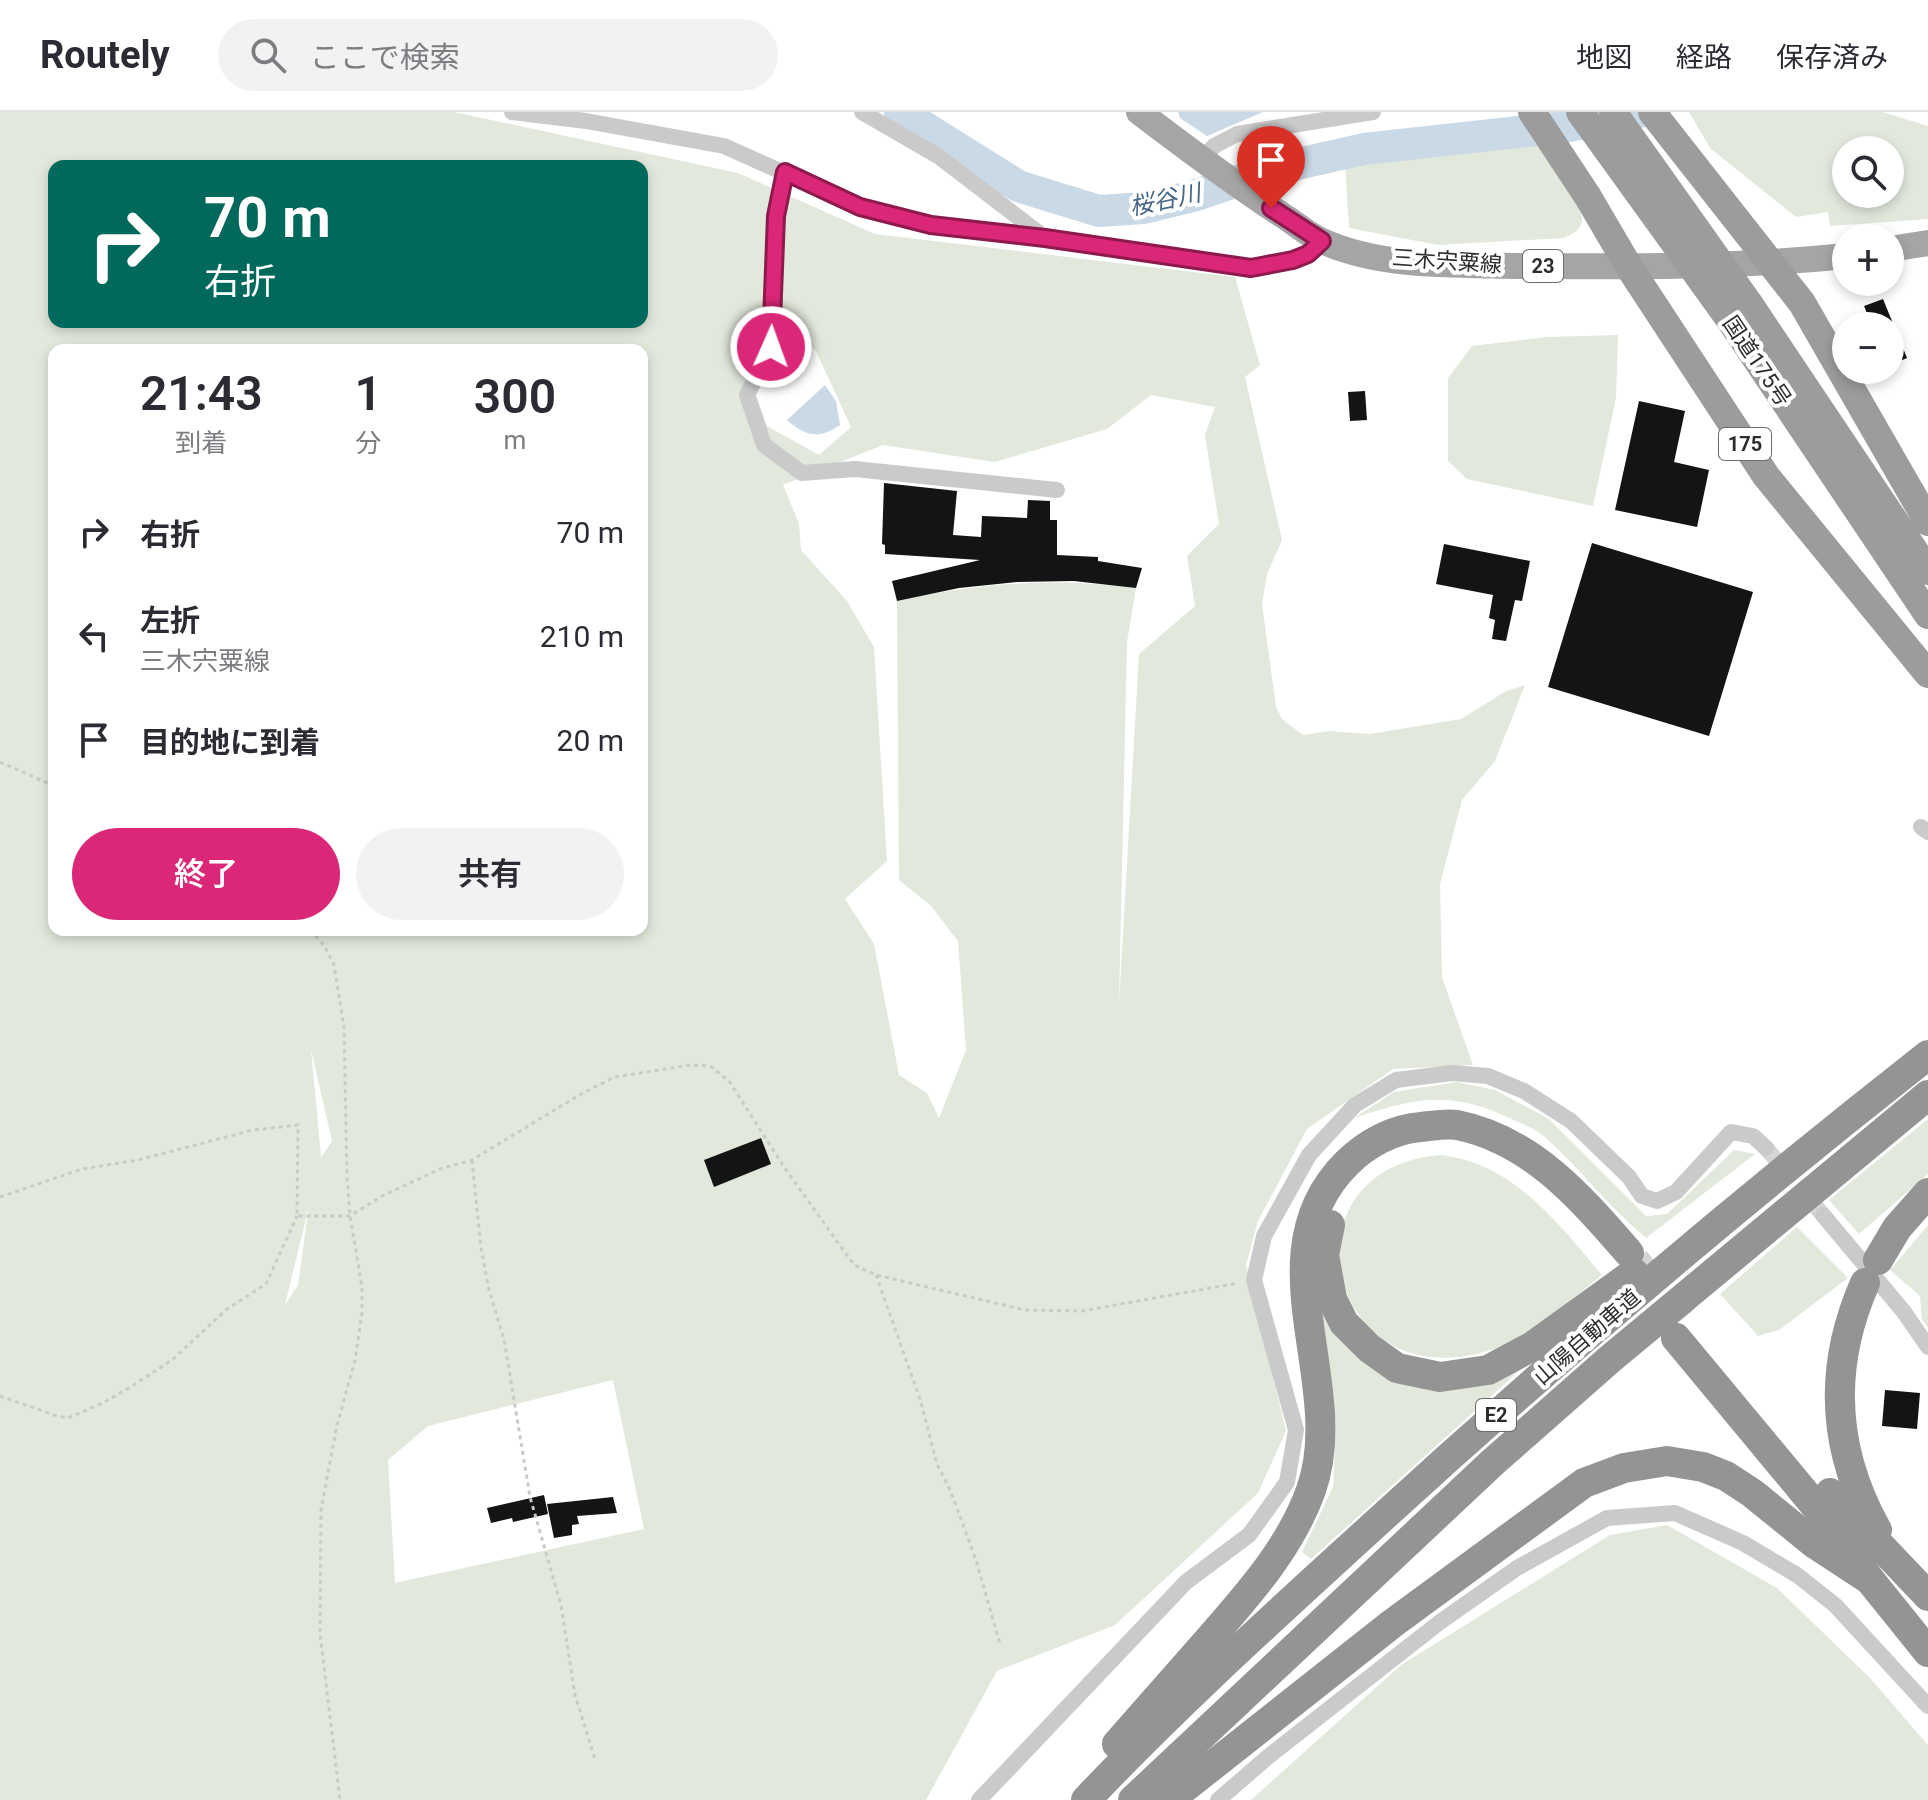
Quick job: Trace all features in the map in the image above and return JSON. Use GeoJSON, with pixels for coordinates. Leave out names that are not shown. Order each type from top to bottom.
{"type":"FeatureCollection","features":[{"type":"Feature","properties":{"kind":"highway","name":"175"},"geometry":{"type":"LineString","coordinates":[[1532,112],[1766,476],[1928,674]]}},
{"type":"Feature","properties":{"kind":"highway","name":"国道175号"},"geometry":{"type":"LineString","coordinates":[[1580,112],[1740,312],[1928,571]]}},
{"type":"Feature","properties":{"kind":"highway","name":"国道175号"},"geometry":{"type":"LineString","coordinates":[[1613,112],[1928,615]]}},
{"type":"Feature","properties":{"kind":"highway"},"geometry":{"type":"LineString","coordinates":[[1652,112],[1802,303],[1928,522]]}},
{"type":"Feature","properties":{"kind":"highway","name":"山陽自動車道"},"geometry":{"type":"LineString","coordinates":[[1086,1800],[1276,1614],[1468,1439],[1744,1203],[1928,1055]]}},
{"type":"Feature","properties":{"kind":"highway","name":"山陽自動車道"},"geometry":{"type":"LineString","coordinates":[[1133,1800],[1493,1462],[1610,1359],[1928,1095]]}},
{"type":"Feature","properties":{"kind":"highway"},"geometry":{"type":"LineString","coordinates":[[1068,1800],[1260,1579],[1299,1522],[1313,1486],[1320,1440],[1316,1377],[1303,1285],[1306,1242],[1314,1212],[1334,1176],[1361,1149],[1405,1128],[1454,1125],[1489,1135],[1519,1148],[1567,1184],[1623,1259],[1562,1202],[1516,1168],[1480,1150],[1449,1144],[1418,1145],[1380,1157],[1358,1176],[1341,1200],[1329,1227],[1324,1255],[1332,1299],[1344,1323],[1369,1348],[1397,1368],[1440,1377],[1488,1370],[1533,1346],[1638,1270],[1744,1203]]}},
{"type":"Feature","properties":{"kind":"highway"},"geometry":{"type":"LineString","coordinates":[[1895,1562],[1860,1500],[1839,1421],[1840,1377],[1852,1313],[1872,1271],[1897,1228],[1928,1193]]}},
{"type":"Feature","properties":{"kind":"highway"},"geometry":{"type":"LineString","coordinates":[[1928,1596],[1845,1511],[1683,1332],[1928,1652]]}},
{"type":"Feature","properties":{"kind":"highway"},"geometry":{"type":"LineString","coordinates":[[1169,1800],[1393,1623],[1584,1483],[1624,1468],[1667,1461],[1703,1467],[1726,1476],[1815,1544],[1870,1580]]}},
{"type":"Feature","properties":{"kind":"main road","name":"三木宍粟線"},"geometry":{"type":"LineString","coordinates":[[1139,112],[1256,198],[1322,241],[1398,260],[1629,267],[1773,264],[1832,258]]}},
{"type":"Feature","properties":{"kind":"main road"},"geometry":{"type":"LineString","coordinates":[[1904,247],[1928,243]]}},
{"type":"Feature","properties":{"kind":"street"},"geometry":{"type":"LineString","coordinates":[[512,112],[586,121],[724,146],[860,207],[931,225],[1251,268],[1293,260],[1308,254],[1322,241]]}},
{"type":"Feature","properties":{"kind":"street"},"geometry":{"type":"LineString","coordinates":[[862,112],[938,156],[1045,238]]}},
{"type":"Feature","properties":{"kind":"street"},"geometry":{"type":"LineString","coordinates":[[1208,163],[1214,146],[1237,134],[1373,112]]}},
{"type":"Feature","properties":{"kind":"street"},"geometry":{"type":"LineString","coordinates":[[785,172],[776,216],[771,347],[747,395],[764,445],[802,473],[855,469],[1057,490]]}},
{"type":"Feature","properties":{"kind":"street"},"geometry":{"type":"LineString","coordinates":[[979,1800],[1186,1582],[1249,1535],[1287,1482],[1296,1430],[1254,1280],[1264,1236],[1309,1155],[1355,1105],[1396,1080],[1452,1073],[1488,1076],[1524,1091],[1571,1121],[1629,1177],[1642,1196],[1657,1201],[1676,1192],[1731,1132],[1753,1136],[1766,1148]]}},
{"type":"Feature","properties":{"kind":"street"},"geometry":{"type":"LineString","coordinates":[[1823,1215],[1904,1312],[1928,1347]]}},
{"type":"Feature","properties":{"kind":"street"},"geometry":{"type":"LineString","coordinates":[[1218,1800],[1269,1756],[1440,1622],[1517,1568],[1607,1518],[1675,1513],[1743,1543],[1797,1575],[1835,1605],[1928,1706]]}},
{"type":"Feature","properties":{"kind":"path"},"geometry":{"type":"LineString","coordinates":[[0,762],[48,783]]}},
{"type":"Feature","properties":{"kind":"path"},"geometry":{"type":"LineString","coordinates":[[316,936],[334,965],[344,1027],[350,1216],[362,1287],[362,1313],[355,1360],[337,1425],[321,1510],[320,1633],[340,1800]]}},
{"type":"Feature","properties":{"kind":"path"},"geometry":{"type":"LineString","coordinates":[[297,1216],[350,1216],[382,1196],[440,1169],[472,1160],[615,1077],[690,1065],[710,1066],[729,1081],[784,1167],[854,1265],[876,1275],[1025,1310],[1082,1311],[1254,1280]]}},
{"type":"Feature","properties":{"kind":"path"},"geometry":{"type":"LineString","coordinates":[[0,1197],[82,1169],[138,1160],[253,1130],[298,1125],[297,1216],[266,1284],[227,1309],[172,1360],[122,1392],[68,1418],[0,1396]]}},
{"type":"Feature","properties":{"kind":"path"},"geometry":{"type":"LineString","coordinates":[[472,1160],[481,1248],[489,1290],[504,1339],[530,1497],[561,1605],[575,1695],[595,1759]]}},
{"type":"Feature","properties":{"kind":"path"},"geometry":{"type":"LineString","coordinates":[[876,1275],[920,1399],[937,1464],[951,1492],[976,1560],[1000,1644]]}},
{"type":"Feature","properties":{"kind":"shaded area"},"geometry":{"type":"Polygon","coordinates":[[[0,112],[454,112],[738,173],[875,234],[1235,277],[1260,365],[1245,377],[1282,540],[1267,574],[1262,604],[1276,707],[1282,719],[1303,735],[1329,731],[1370,734],[1461,719],[1506,691],[1525,685],[1495,761],[1462,800],[1440,884],[1442,977],[1473,1065],[1393,1069],[1307,1129],[1258,1221],[1246,1265],[1286,1431],[1258,1493],[1115,1625],[997,1671],[926,1800],[0,1800],[0,112]],[[787,330],[742,355],[767,426],[819,455],[851,427],[816,351],[787,330]],[[1151,395],[1107,429],[995,462],[883,445],[783,485],[799,524],[801,550],[847,601],[874,647],[887,861],[845,899],[874,944],[899,1075],[927,1093],[939,1118],[966,1050],[958,941],[931,906],[899,880],[897,601],[957,590],[1016,584],[1075,583],[1136,588],[1127,642],[1119,1003],[1139,654],[1195,606],[1187,556],[1219,524],[1205,435],[1215,407],[1151,395]],[[311,1050],[321,1156],[322,1156],[332,1141],[311,1050]],[[309,1207],[285,1305],[298,1285],[309,1207]],[[613,1380],[428,1426],[388,1460],[395,1583],[644,1529],[613,1380]]]}},
{"type":"Feature","properties":{"kind":"shaded area"},"geometry":{"type":"Polygon","coordinates":[[[1689,112],[1882,112],[1928,126],[1928,219],[1830,226],[1828,212],[1796,217],[1710,148],[1689,112]]]}},
{"type":"Feature","properties":{"kind":"shaded area"},"geometry":{"type":"Polygon","coordinates":[[[1537,140],[1581,213],[1579,227],[1564,238],[1438,245],[1349,228],[1345,164],[1424,150],[1537,140]]]}},
{"type":"Feature","properties":{"kind":"shaded area"},"geometry":{"type":"Polygon","coordinates":[[[1618,335],[1616,398],[1593,506],[1467,479],[1448,461],[1448,378],[1472,346],[1548,337],[1618,335]]]}},
{"type":"Feature","properties":{"kind":"shaded area"},"geometry":{"type":"Polygon","coordinates":[[[1457,1082],[1495,1090],[1549,1119],[1646,1216],[1667,1214],[1734,1150],[1755,1154],[1646,1238],[1543,1135],[1492,1110],[1453,1101],[1417,1101],[1354,1118],[1394,1092],[1457,1082]]]}},
{"type":"Feature","properties":{"kind":"shaded area"},"geometry":{"type":"Polygon","coordinates":[[[1928,1119],[1928,1174],[1859,1234],[1829,1200],[1928,1119]]]}},
{"type":"Feature","properties":{"kind":"shaded area"},"geometry":{"type":"Polygon","coordinates":[[[1442,1155],[1491,1170],[1513,1183],[1551,1217],[1602,1275],[1548,1317],[1504,1345],[1491,1350],[1434,1357],[1390,1343],[1358,1314],[1342,1276],[1341,1236],[1356,1198],[1390,1169],[1442,1155]]]}},
{"type":"Feature","properties":{"kind":"shaded area"},"geometry":{"type":"Polygon","coordinates":[[[1928,1225],[1928,1328],[1922,1320],[1920,1296],[1890,1270],[1928,1225]]]}},
{"type":"Feature","properties":{"kind":"shaded area"},"geometry":{"type":"Polygon","coordinates":[[[1797,1227],[1848,1278],[1779,1330],[1758,1336],[1720,1294],[1797,1227]]]}},
{"type":"Feature","properties":{"kind":"shaded area"},"geometry":{"type":"Polygon","coordinates":[[[1312,1286],[1403,1381],[1532,1359],[1311,1559],[1302,1552],[1333,1487],[1336,1422],[1312,1286]]]}},
{"type":"Feature","properties":{"kind":"shaded area"},"geometry":{"type":"Polygon","coordinates":[[[1667,1525],[1777,1588],[1870,1678],[1928,1745],[1928,1800],[1251,1800],[1401,1665],[1610,1535],[1667,1525]]]}},
{"type":"Feature","properties":{"kind":"water"},"geometry":{"type":"Polygon","coordinates":[[[1178,112],[1263,112],[1207,136],[1180,118],[1178,112]]]}},
{"type":"Feature","properties":{"kind":"water"},"geometry":{"type":"Polygon","coordinates":[[[825,385],[836,401],[840,425],[825,433],[812,434],[787,420],[825,385]]]}},
{"type":"Feature","properties":{"kind":"building"},"geometry":{"type":"Polygon","coordinates":[[[1883,299],[1888,312],[1866,312],[1864,306],[1883,299]]]}},
{"type":"Feature","properties":{"kind":"building"},"geometry":{"type":"Polygon","coordinates":[[[1365,391],[1367,420],[1350,421],[1348,392],[1365,391]]]}},
{"type":"Feature","properties":{"kind":"building"},"geometry":{"type":"Polygon","coordinates":[[[1639,401],[1685,411],[1674,462],[1709,470],[1697,527],[1615,510],[1639,401]]]}},
{"type":"Feature","properties":{"kind":"building"},"geometry":{"type":"Polygon","coordinates":[[[884,483],[957,491],[953,535],[981,537],[982,516],[1027,518],[1028,500],[1050,501],[1050,520],[1057,520],[1057,555],[1098,557],[1098,561],[1142,568],[1136,588],[1074,581],[1017,582],[959,588],[897,601],[892,581],[980,560],[885,554],[885,545],[882,544],[884,483]]]}},
{"type":"Feature","properties":{"kind":"building"},"geometry":{"type":"Polygon","coordinates":[[[1592,543],[1753,592],[1709,736],[1548,687],[1592,543]]]}},
{"type":"Feature","properties":{"kind":"building"},"geometry":{"type":"Polygon","coordinates":[[[1444,544],[1530,561],[1522,601],[1515,600],[1506,641],[1492,639],[1495,620],[1489,618],[1493,595],[1436,584],[1444,544]]]}},
{"type":"Feature","properties":{"kind":"building"},"geometry":{"type":"Polygon","coordinates":[[[761,1138],[771,1164],[714,1187],[704,1160],[761,1138]]]}},
{"type":"Feature","properties":{"kind":"building"},"geometry":{"type":"Polygon","coordinates":[[[1885,1390],[1920,1393],[1917,1429],[1882,1426],[1885,1390]]]}},
{"type":"Feature","properties":{"kind":"building"},"geometry":{"type":"Polygon","coordinates":[[[544,1495],[548,1514],[513,1522],[512,1518],[491,1523],[487,1508],[544,1495]]]}},
{"type":"Feature","properties":{"kind":"building"},"geometry":{"type":"Polygon","coordinates":[[[613,1497],[617,1513],[577,1516],[579,1524],[572,1525],[572,1535],[554,1538],[547,1504],[613,1497]]]}},
{"type":"Feature","properties":{"kind":"waterway","name":"桜谷川"},"geometry":{"type":"LineString","coordinates":[[900,112],[1018,186],[1099,211],[1144,208],[1193,196],[1271,170],[1364,149],[1564,127],[1639,112]]}},
{"type":"Feature","properties":{"kind":"tunnel"},"geometry":{"type":"LineString","coordinates":[[1766,1148],[1823,1215]]}},
{"type":"Feature","properties":{"kind":"tunnel"},"geometry":{"type":"LineString","coordinates":[[1635,1261],[1690,1326]]}},
{"type":"Feature","properties":{"kind":"route"},"geometry":{"type":"LineString","coordinates":[[771,347],[776,216],[785,172],[860,207],[931,225],[1251,268],[1293,260],[1308,254],[1322,241],[1271,208]]}}]}
